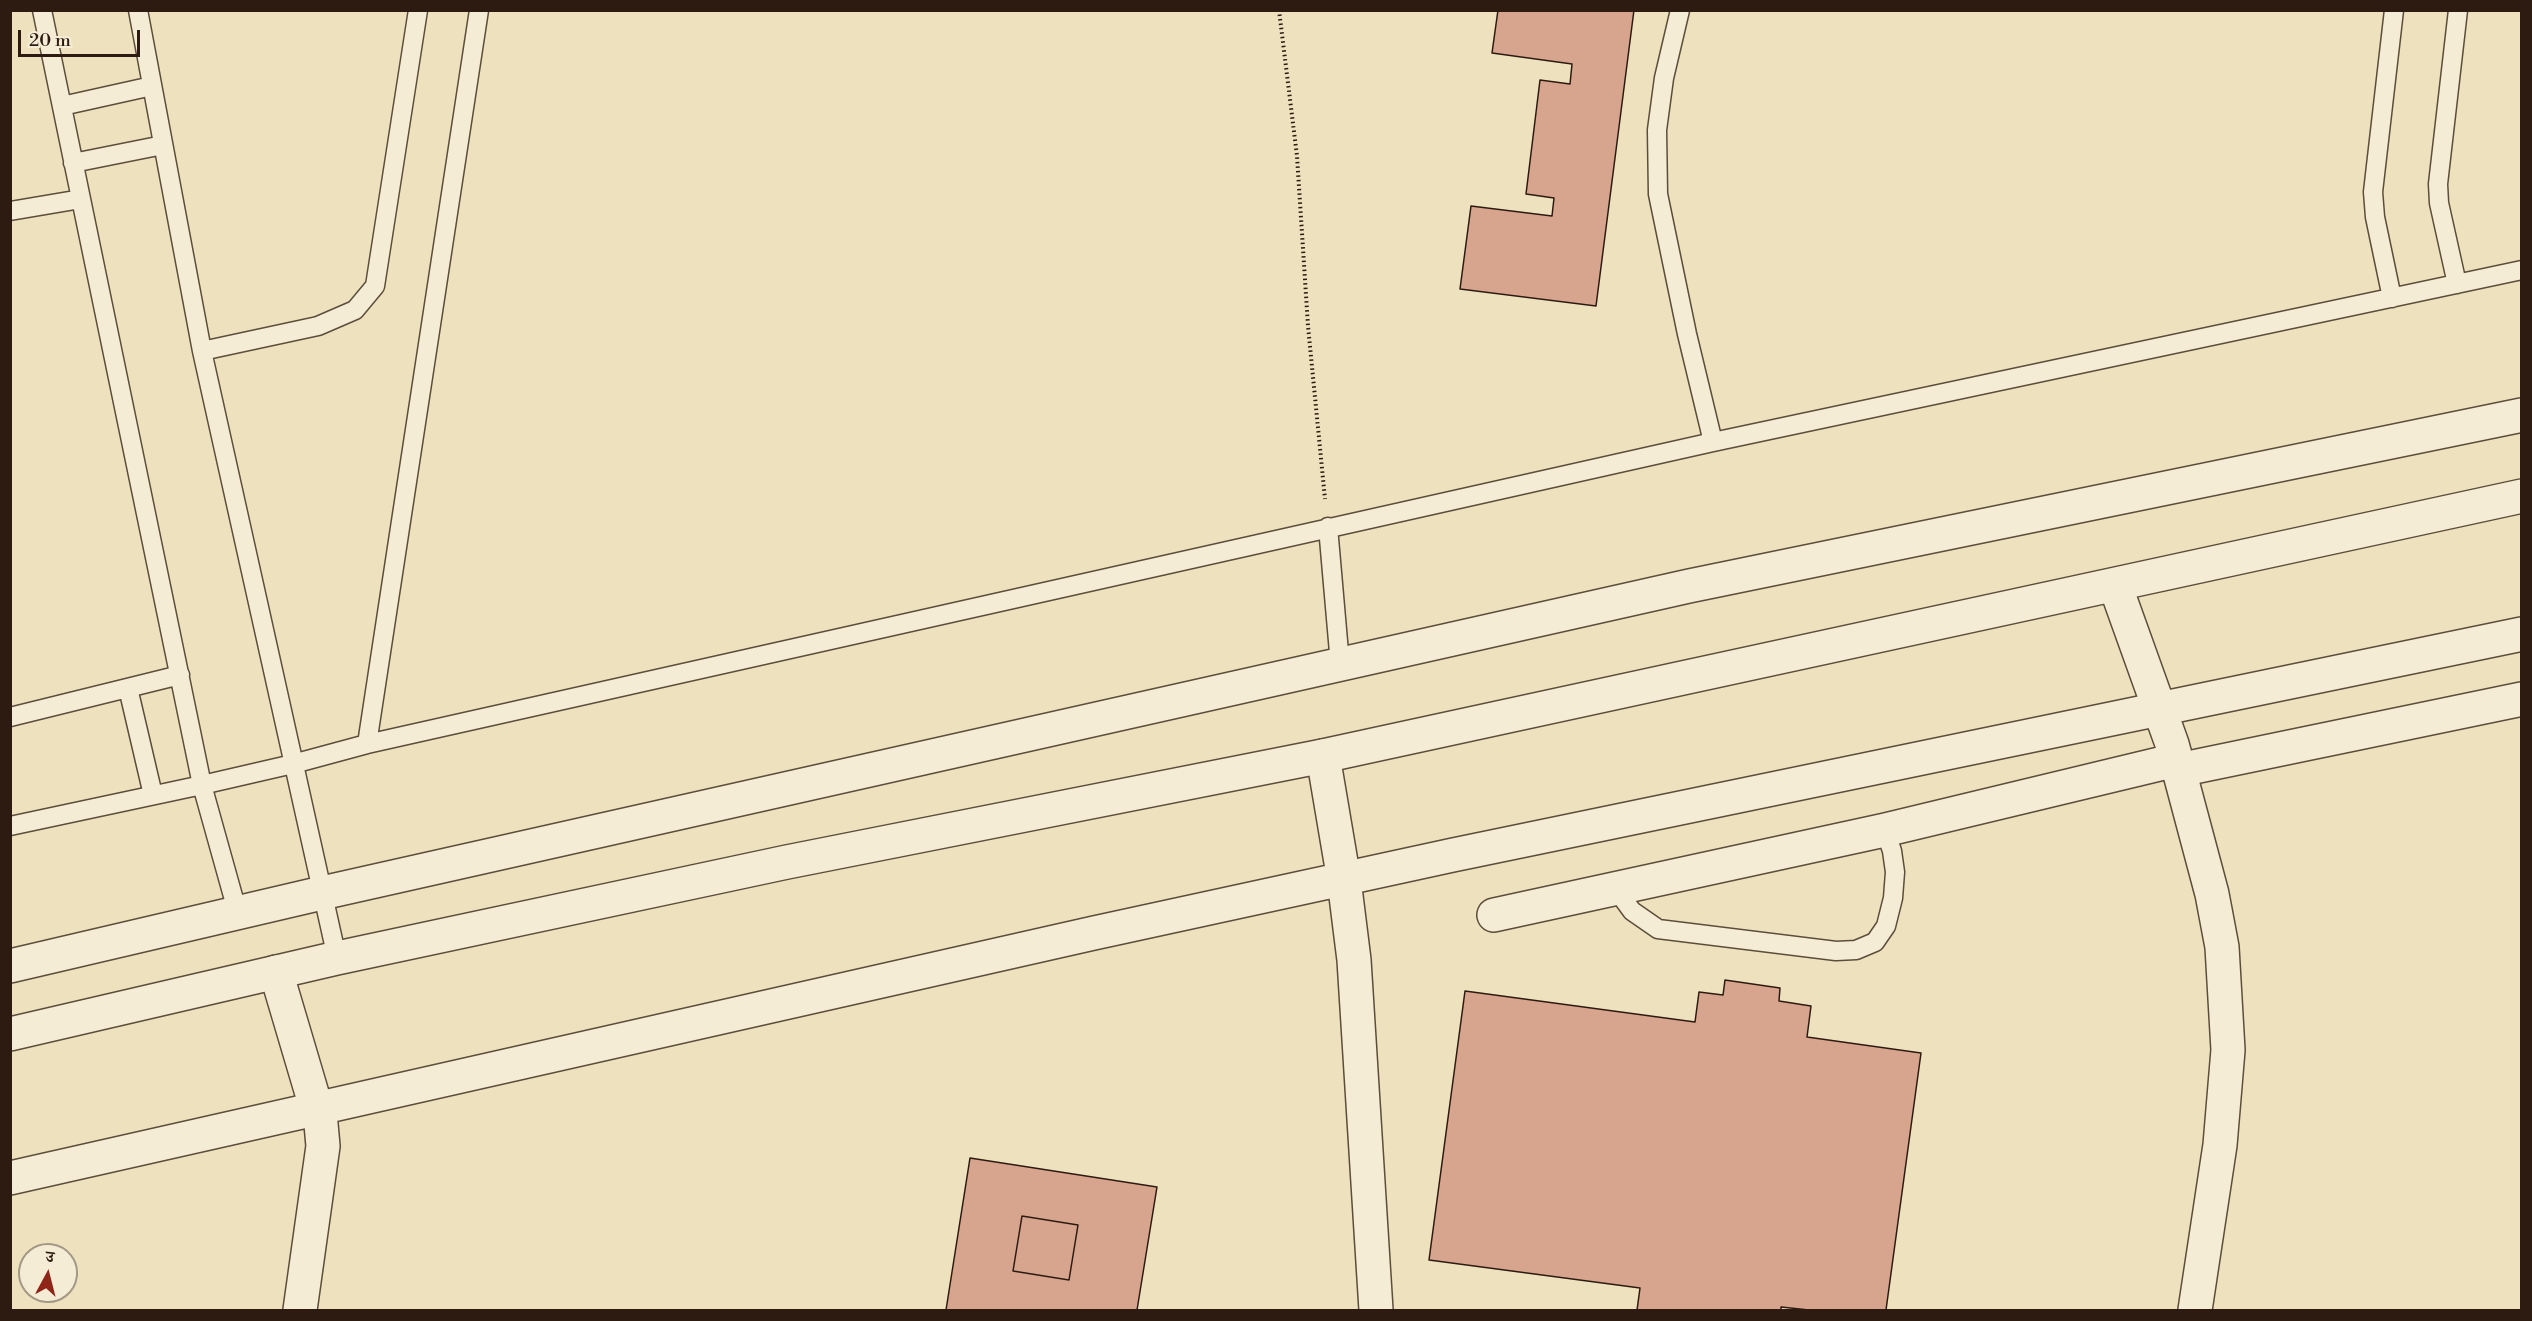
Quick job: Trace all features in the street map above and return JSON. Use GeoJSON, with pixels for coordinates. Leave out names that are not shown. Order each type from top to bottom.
{"type":"FeatureCollection","features":[{"type":"Feature","properties":{"kind":"street"},"geometry":{"type":"LineString","coordinates":[[10,966],[322,893],[1689,586],[2522,415]]}},
{"type":"Feature","properties":{"kind":"street"},"geometry":{"type":"LineString","coordinates":[[10,1034],[338,958],[787,862],[1323,756],[2522,496]]}},
{"type":"Feature","properties":{"kind":"street"},"geometry":{"type":"LineString","coordinates":[[2115,585],[2161,708],[2178,765],[2212,894],[2222,947],[2228,1050],[2220,1145],[2195,1311]]}},
{"type":"Feature","properties":{"kind":"street"},"geometry":{"type":"LineString","coordinates":[[10,1178],[315,1108],[1344,880],[2522,634]]}},
{"type":"Feature","properties":{"kind":"street"},"geometry":{"type":"LineString","coordinates":[[1494,915],[2178,765],[2522,699]]}},
{"type":"Feature","properties":{"kind":"street"},"geometry":{"type":"LineString","coordinates":[[1323,756],[1344,880],[1354,960],[1376,1311]]}},
{"type":"Feature","properties":{"kind":"street"},"geometry":{"type":"LineString","coordinates":[[276,972],[321,1124],[322,1167],[300,1311]]}},
{"type":"Feature","properties":{"kind":"lane"},"geometry":{"type":"LineString","coordinates":[[42,10],[202,785],[238,914]]}},
{"type":"Feature","properties":{"kind":"lane"},"geometry":{"type":"LineString","coordinates":[[138,10],[202,351],[338,958]]}},
{"type":"Feature","properties":{"kind":"lane"},"geometry":{"type":"LineString","coordinates":[[202,351],[318,327],[355,310],[375,286],[418,10]]}},
{"type":"Feature","properties":{"kind":"lane"},"geometry":{"type":"LineString","coordinates":[[367,744],[479,10]]}},
{"type":"Feature","properties":{"kind":"lane"},"geometry":{"type":"LineString","coordinates":[[1680,10],[1664,78],[1657,130],[1658,194],[1713,442]]}},
{"type":"Feature","properties":{"kind":"lane"},"geometry":{"type":"LineString","coordinates":[[2392,298],[2375,217],[2373,192],[2394,10]]}},
{"type":"Feature","properties":{"kind":"lane"},"geometry":{"type":"LineString","coordinates":[[2457,284],[2439,203],[2438,184],[2458,10]]}},
{"type":"Feature","properties":{"kind":"lane"},"geometry":{"type":"LineString","coordinates":[[62,106],[152,86]]}},
{"type":"Feature","properties":{"kind":"lane"},"geometry":{"type":"LineString","coordinates":[[73,163],[163,145]]}},
{"type":"Feature","properties":{"kind":"lane"},"geometry":{"type":"LineString","coordinates":[[10,211],[81,199]]}},
{"type":"Feature","properties":{"kind":"lane"},"geometry":{"type":"LineString","coordinates":[[10,826],[202,785],[367,744],[1328,527],[1713,442],[2522,270]]}},
{"type":"Feature","properties":{"kind":"lane"},"geometry":{"type":"LineString","coordinates":[[1328,527],[1340,664]]}},
{"type":"Feature","properties":{"kind":"lane"},"geometry":{"type":"LineString","coordinates":[[10,717],[180,675]]}},
{"type":"Feature","properties":{"kind":"lane"},"geometry":{"type":"LineString","coordinates":[[128,688],[153,795]]}},
{"type":"Feature","properties":{"kind":"lane"},"geometry":{"type":"LineString","coordinates":[[1616,889],[1632,912],[1659,929],[1836,951],[1856,950],[1875,942],[1886,926],[1893,898],[1895,872],[1886,830]]}},
{"type":"Feature","properties":{"kind":"path"},"geometry":{"type":"LineString","coordinates":[[1279,10],[1297,156],[1308,326],[1328,527]]}},
{"type":"Feature","properties":{"kind":"building"},"geometry":{"type":"Polygon","coordinates":[[[1498,10],[1634,10],[1596,306],[1460,289],[1471,206],[1552,216],[1554,198],[1526,194],[1540,80],[1570,84],[1572,64],[1492,53],[1498,10]]]}},
{"type":"Feature","properties":{"kind":"building"},"geometry":{"type":"Polygon","coordinates":[[[1725,980],[1780,988],[1779,1001],[1811,1006],[1807,1037],[1921,1053],[1886,1310],[1809,1310],[1781,1307],[1781,1310],[1637,1310],[1640,1288],[1429,1260],[1465,991],[1695,1022],[1699,992],[1723,995],[1725,980]]]}},
{"type":"Feature","properties":{"kind":"building"},"geometry":{"type":"Polygon","coordinates":[[[970,1158],[1157,1187],[1137,1310],[946,1310],[970,1158]],[[1022,1216],[1013,1271],[1069,1280],[1078,1225],[1022,1216]]]}},
{"type":"Feature","properties":{"kind":"building"},"geometry":{"type":"Polygon","coordinates":[[[1022,1216],[1078,1225],[1069,1280],[1013,1271],[1022,1216]]]}}]}
